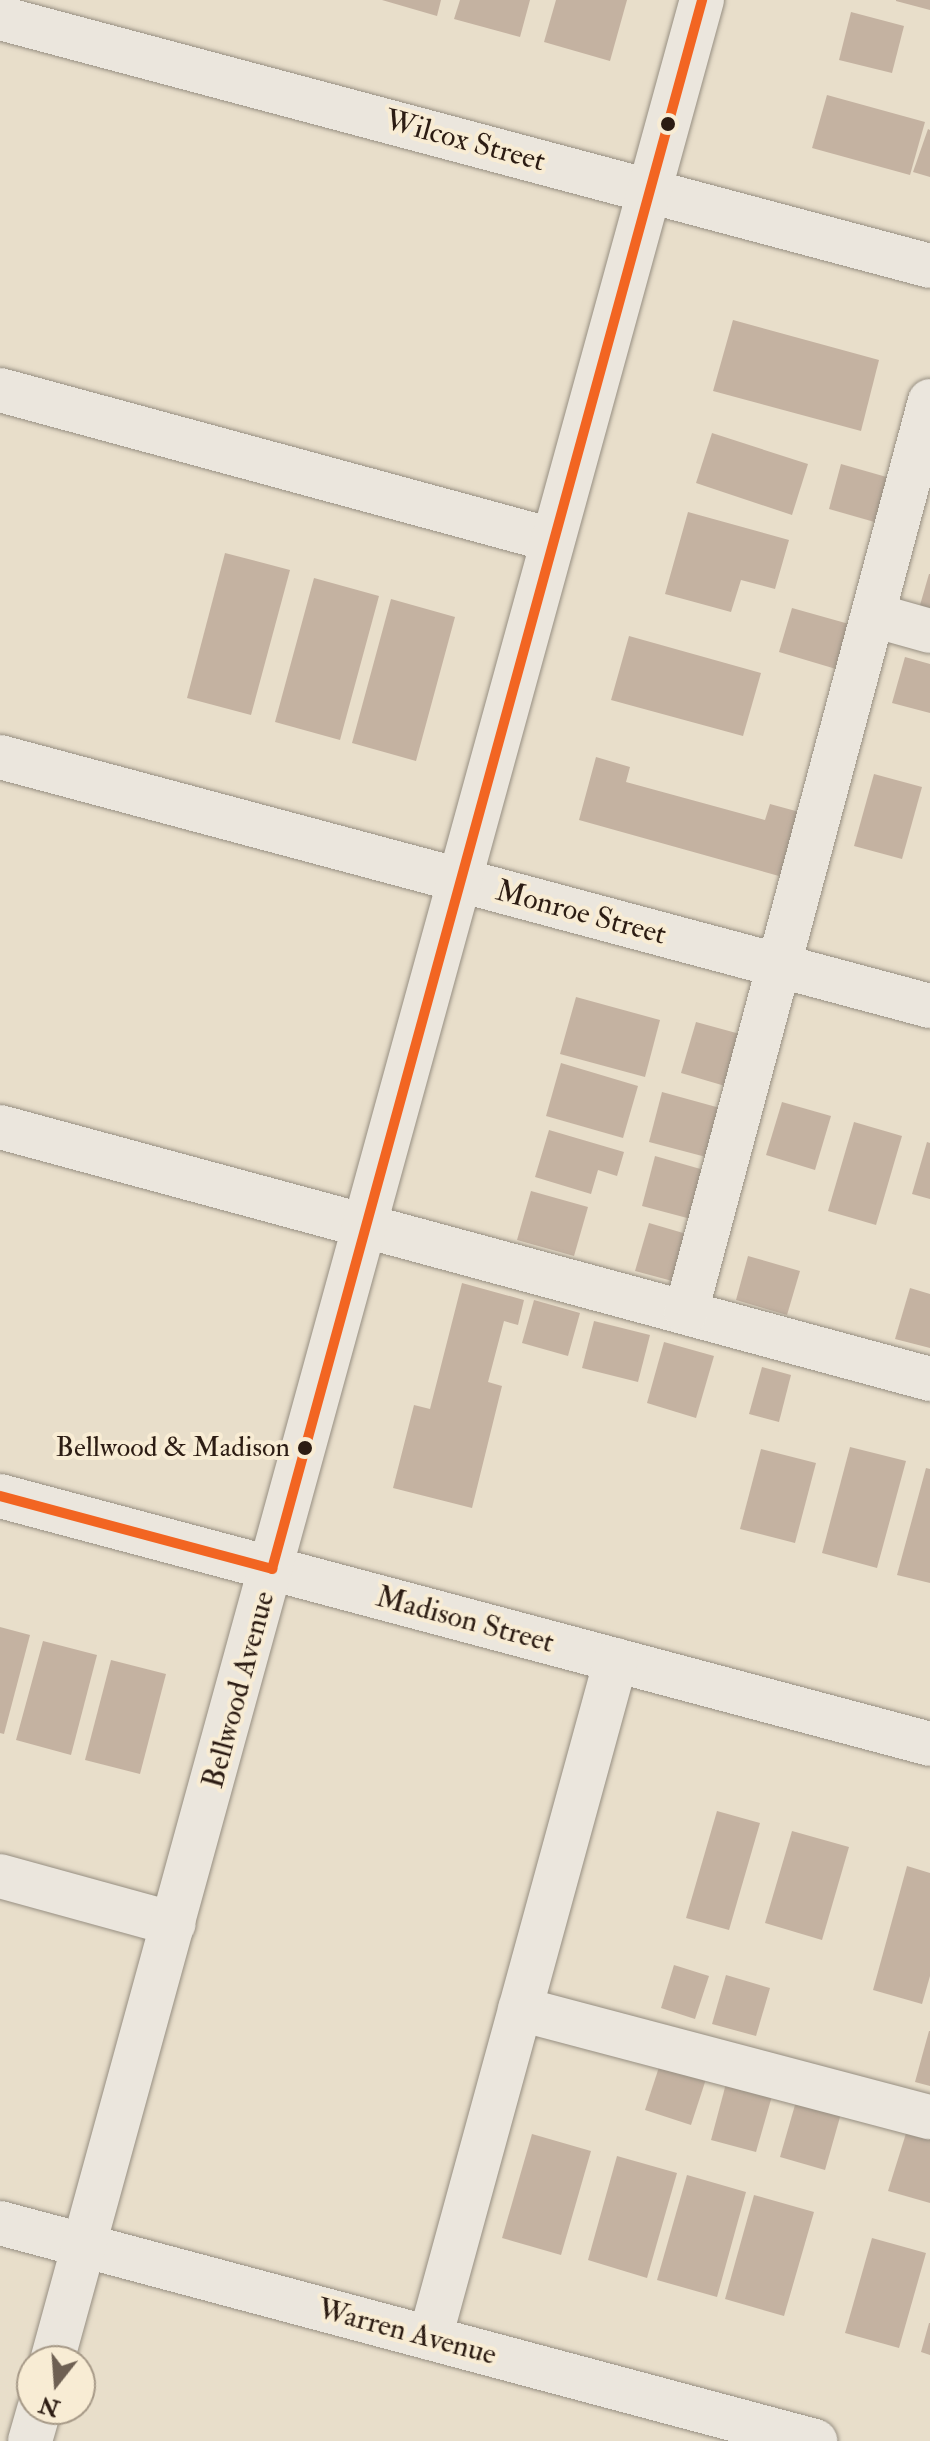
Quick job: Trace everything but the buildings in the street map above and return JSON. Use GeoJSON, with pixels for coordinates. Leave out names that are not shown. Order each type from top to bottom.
{"type":"FeatureCollection","features":[{"type":"Feature","properties":{"kind":"street","name":"Bellwood Avenue"},"geometry":{"type":"LineString","coordinates":[[56,2345],[702,0]]}},
{"type":"Feature","properties":{"kind":"street","name":"Wilcox Street"},"geometry":{"type":"LineString","coordinates":[[0,18],[930,266]]}},
{"type":"Feature","properties":{"kind":"street"},"geometry":{"type":"LineString","coordinates":[[0,390],[552,540]]}},
{"type":"Feature","properties":{"kind":"street"},"geometry":{"type":"LineString","coordinates":[[686,1312],[930,401]]}},
{"type":"Feature","properties":{"kind":"street"},"geometry":{"type":"LineString","coordinates":[[873,615],[930,631]]}},
{"type":"Feature","properties":{"kind":"street","name":"Monroe Street"},"geometry":{"type":"LineString","coordinates":[[0,757],[930,1006]]}},
{"type":"Feature","properties":{"kind":"street"},"geometry":{"type":"LineString","coordinates":[[0,1127],[930,1379]]}},
{"type":"Feature","properties":{"kind":"street","name":"Madison Street"},"geometry":{"type":"LineString","coordinates":[[0,1496],[930,1744]]}},
{"type":"Feature","properties":{"kind":"street"},"geometry":{"type":"LineString","coordinates":[[430,2338],[616,1660]]}},
{"type":"Feature","properties":{"kind":"street"},"geometry":{"type":"LineString","coordinates":[[0,1876],[174,1924]]}},
{"type":"Feature","properties":{"kind":"street"},"geometry":{"type":"LineString","coordinates":[[520,2009],[930,2117]]}},
{"type":"Feature","properties":{"kind":"street","name":"Warren Avenue"},"geometry":{"type":"LineString","coordinates":[[0,2223],[815,2441]]}},
{"type":"Feature","properties":{"kind":"transit line"},"geometry":{"type":"LineString","coordinates":[[272,1569],[702,0]]}},
{"type":"Feature","properties":{"kind":"transit line"},"geometry":{"type":"LineString","coordinates":[[0,1496],[272,1569]]}},
{"type":"Feature","properties":{"kind":"place","name":"Bellwood & Madison"},"geometry":{"type":"Point","coordinates":[305,1448]}}]}
